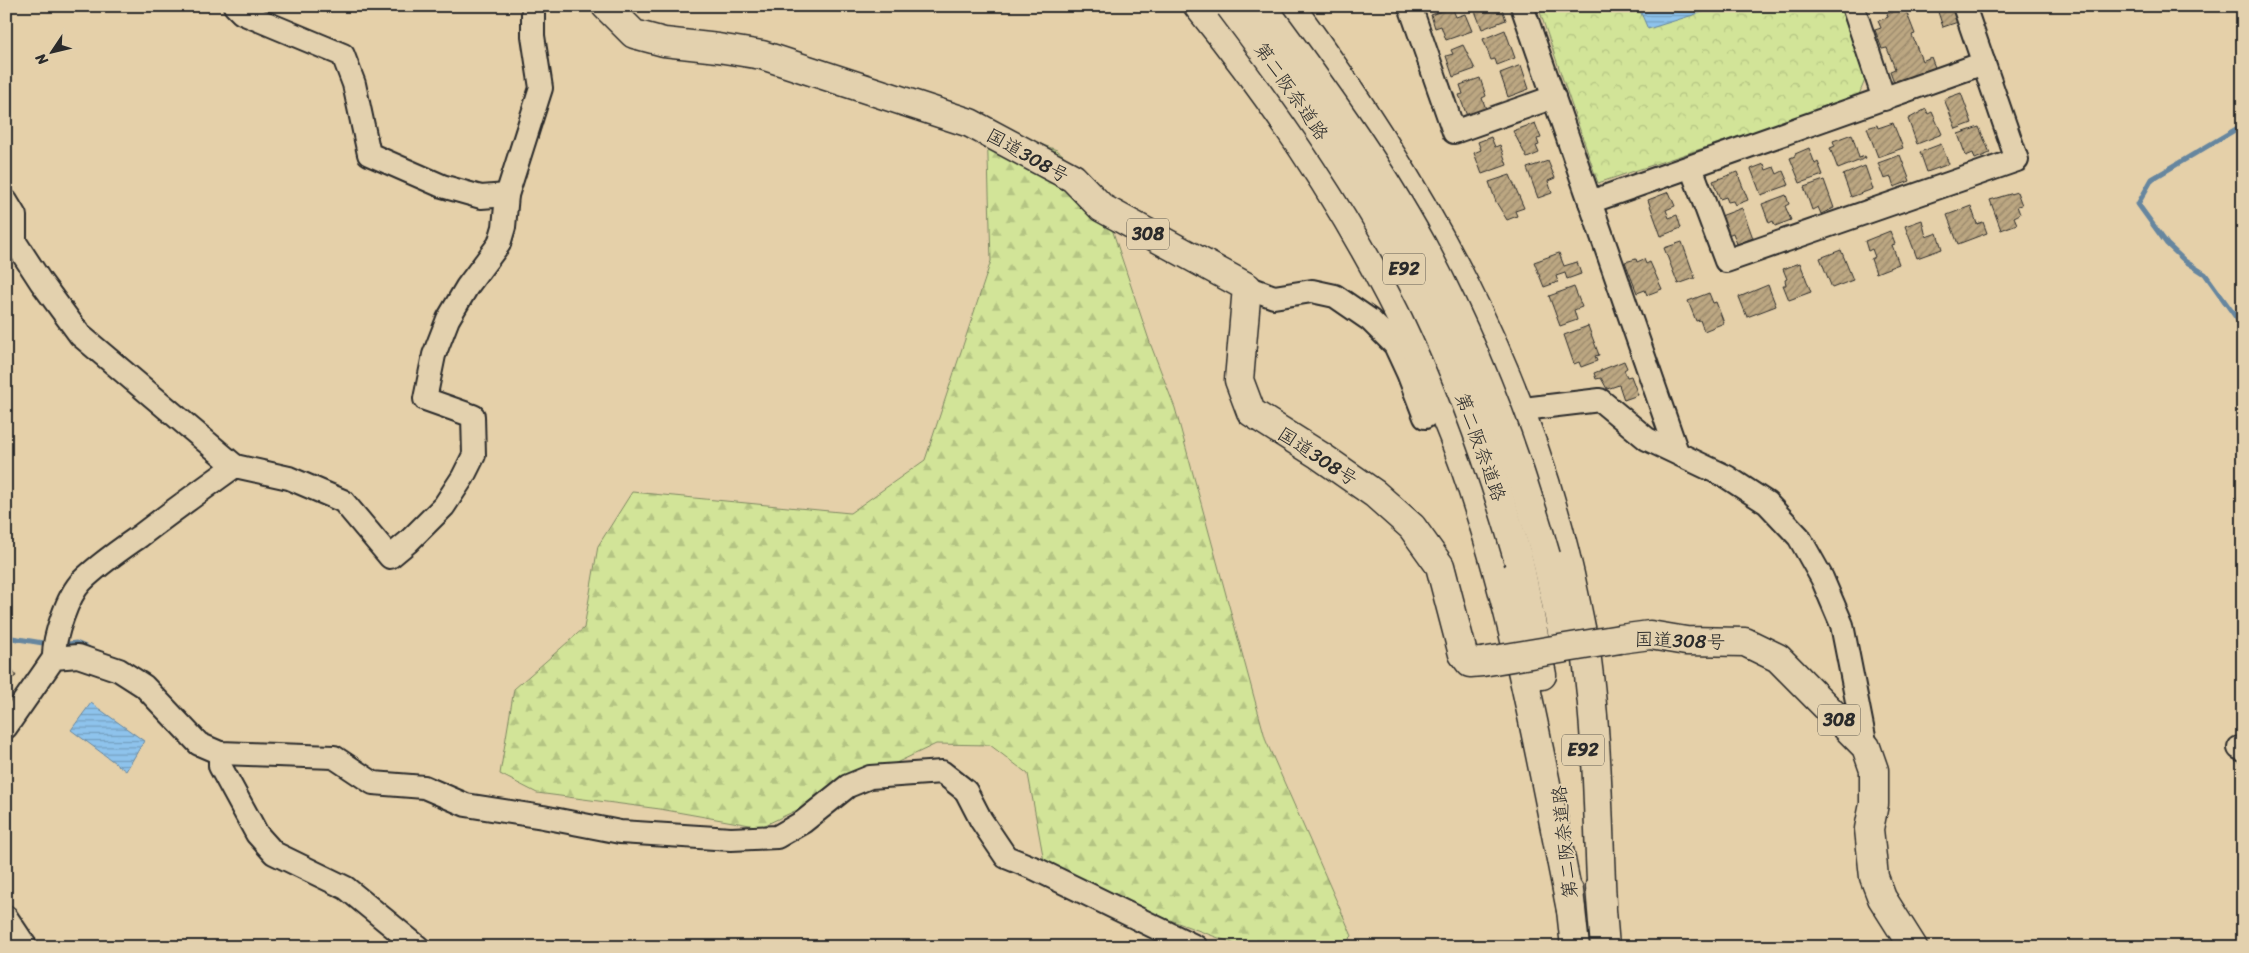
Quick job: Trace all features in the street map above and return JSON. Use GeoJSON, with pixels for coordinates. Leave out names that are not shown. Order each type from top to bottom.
{"type":"FeatureCollection","features":[{"type":"Feature","properties":{"kind":"highway","name":"国道308号"},"geometry":{"type":"LineString","coordinates":[[606,6],[634,34],[664,42],[718,48],[762,56],[970,123],[1073,178],[1102,208],[1247,287],[1239,380],[1251,412],[1319,455],[1375,494],[1412,527],[1440,566],[1463,654],[1470,663],[1650,636],[1686,641],[1745,642],[1778,658],[1866,748],[1874,770],[1874,804],[1869,829],[1874,877],[1882,898],[1913,947]]}},
{"type":"Feature","properties":{"kind":"highway"},"geometry":{"type":"LineString","coordinates":[[1198,6],[1263,92],[1350,225],[1377,271],[1400,317],[1445,415],[1480,514],[1526,685],[1571,910]]}},
{"type":"Feature","properties":{"kind":"highway","name":"第二阪奈道路"},"geometry":{"type":"LineString","coordinates":[[1230,6],[1283,78],[1342,164],[1394,250],[1424,306],[1451,365],[1486,455],[1519,562],[1541,669],[1557,779],[1575,947]]}},
{"type":"Feature","properties":{"kind":"highway","name":"第二阪奈道路"},"geometry":{"type":"LineString","coordinates":[[1262,6],[1363,149],[1416,236],[1472,346],[1496,405],[1530,502],[1546,556],[1569,663],[1586,775],[1602,904],[1605,947]]}},
{"type":"Feature","properties":{"kind":"highway"},"geometry":{"type":"LineString","coordinates":[[1290,6],[1352,93],[1439,233],[1491,336],[1532,440],[1565,549],[1587,660],[1596,751],[1602,904]]}},
{"type":"Feature","properties":{"kind":"street"},"geometry":{"type":"LineString","coordinates":[[235,6],[258,20],[343,55],[354,84],[368,154],[442,186],[480,197],[507,195]]}},
{"type":"Feature","properties":{"kind":"street"},"geometry":{"type":"LineString","coordinates":[[6,201],[15,216],[15,242],[41,282],[80,335],[235,466],[289,478],[343,501],[390,556],[408,542],[444,506],[463,477],[474,455],[473,416],[425,399],[434,355],[448,319],[467,287],[498,244],[504,227],[507,195],[541,88],[533,36],[533,6]]}},
{"type":"Feature","properties":{"kind":"street"},"geometry":{"type":"LineString","coordinates":[[1410,6],[1454,132],[1554,97]]}},
{"type":"Feature","properties":{"kind":"street"},"geometry":{"type":"LineString","coordinates":[[1522,6],[1677,452]]}},
{"type":"Feature","properties":{"kind":"street"},"geometry":{"type":"LineString","coordinates":[[1853,6],[1884,99]]}},
{"type":"Feature","properties":{"kind":"street"},"geometry":{"type":"LineString","coordinates":[[1691,167],[1726,261],[2017,160],[1964,6]]}},
{"type":"Feature","properties":{"kind":"street"},"geometry":{"type":"LineString","coordinates":[[1590,202],[1984,64]]}},
{"type":"Feature","properties":{"kind":"street"},"geometry":{"type":"LineString","coordinates":[[1247,287],[1274,297],[1312,291],[1335,296],[1370,320],[1394,345],[1408,373],[1425,417]]}},
{"type":"Feature","properties":{"kind":"street"},"geometry":{"type":"LineString","coordinates":[[1532,408],[1600,400],[1647,439],[1727,477],[1767,502],[1799,537],[1822,578],[1842,625],[1866,748]]}},
{"type":"Feature","properties":{"kind":"street"},"geometry":{"type":"LineString","coordinates":[[6,727],[54,658],[57,633],[73,594],[81,581],[235,466]]}},
{"type":"Feature","properties":{"kind":"street"},"geometry":{"type":"LineString","coordinates":[[54,658],[78,656],[119,670],[144,686],[199,744],[220,753],[334,757],[373,783],[424,786],[466,805],[620,832],[731,839],[777,837],[803,822],[848,786],[870,777],[942,772],[966,791],[981,820],[1006,857],[1196,947]]}},
{"type":"Feature","properties":{"kind":"street"},"geometry":{"type":"LineString","coordinates":[[220,753],[220,766],[257,834],[274,853],[346,888],[418,947]]}},
{"type":"Feature","properties":{"kind":"street"},"geometry":{"type":"LineString","coordinates":[[6,917],[26,947]]}},
{"type":"Feature","properties":{"kind":"green space"},"geometry":{"type":"Polygon","coordinates":[[[1538,6],[1840,6],[1865,80],[1858,97],[1598,183],[1538,6]]]}},
{"type":"Feature","properties":{"kind":"green space"},"geometry":{"type":"Polygon","coordinates":[[[987,125],[1057,150],[1097,184],[1150,343],[1175,408],[1266,741],[1352,936],[1341,947],[1243,947],[1116,900],[1044,861],[1028,774],[990,745],[936,744],[761,827],[660,809],[537,793],[500,774],[514,689],[584,628],[598,546],[632,492],[850,513],[925,460],[991,261],[987,125]]]}},
{"type":"Feature","properties":{"kind":"water"},"geometry":{"type":"Polygon","coordinates":[[[1638,6],[1722,6],[1648,29],[1638,6]]]}},
{"type":"Feature","properties":{"kind":"water"},"geometry":{"type":"Polygon","coordinates":[[[91,703],[144,741],[126,771],[71,730],[91,703]]]}},
{"type":"Feature","properties":{"kind":"building"},"geometry":{"type":"Polygon","coordinates":[[[1473,6],[1501,6],[1506,20],[1482,29],[1473,6]]]}},
{"type":"Feature","properties":{"kind":"building"},"geometry":{"type":"Polygon","coordinates":[[[1936,6],[1952,6],[1958,22],[1943,27],[1936,6]]]}},
{"type":"Feature","properties":{"kind":"building"},"geometry":{"type":"Polygon","coordinates":[[[1452,7],[1456,17],[1465,14],[1472,31],[1446,40],[1441,26],[1435,28],[1431,15],[1452,7]]]}},
{"type":"Feature","properties":{"kind":"building"},"geometry":{"type":"Polygon","coordinates":[[[1899,9],[1901,13],[1906,11],[1915,34],[1912,35],[1922,61],[1931,57],[1936,70],[1895,85],[1890,71],[1895,69],[1887,48],[1882,49],[1875,30],[1881,28],[1878,21],[1888,17],[1887,14],[1899,9]]]}},
{"type":"Feature","properties":{"kind":"building"},"geometry":{"type":"Polygon","coordinates":[[[1505,30],[1515,58],[1497,65],[1495,59],[1491,60],[1483,39],[1505,30]]]}},
{"type":"Feature","properties":{"kind":"building"},"geometry":{"type":"Polygon","coordinates":[[[1463,45],[1475,69],[1453,77],[1446,56],[1453,54],[1451,50],[1463,45]]]}},
{"type":"Feature","properties":{"kind":"building"},"geometry":{"type":"Polygon","coordinates":[[[1521,65],[1529,89],[1508,97],[1500,73],[1521,65]]]}},
{"type":"Feature","properties":{"kind":"building"},"geometry":{"type":"Polygon","coordinates":[[[1480,78],[1486,96],[1482,98],[1486,109],[1467,116],[1459,95],[1463,94],[1460,85],[1480,78]]]}},
{"type":"Feature","properties":{"kind":"building"},"geometry":{"type":"Polygon","coordinates":[[[1961,93],[1972,123],[1956,129],[1944,99],[1961,93]]]}},
{"type":"Feature","properties":{"kind":"building"},"geometry":{"type":"Polygon","coordinates":[[[1926,109],[1928,114],[1932,112],[1942,134],[1917,144],[1908,119],[1926,109]]]}},
{"type":"Feature","properties":{"kind":"building"},"geometry":{"type":"Polygon","coordinates":[[[1535,123],[1541,138],[1537,139],[1539,145],[1536,146],[1539,153],[1527,158],[1513,131],[1535,123]]]}},
{"type":"Feature","properties":{"kind":"building"},"geometry":{"type":"Polygon","coordinates":[[[1893,123],[1903,148],[1878,157],[1867,128],[1877,125],[1878,128],[1893,123]]]}},
{"type":"Feature","properties":{"kind":"building"},"geometry":{"type":"Polygon","coordinates":[[[1979,127],[1990,153],[1975,159],[1973,153],[1966,156],[1958,134],[1979,127]]]}},
{"type":"Feature","properties":{"kind":"building"},"geometry":{"type":"Polygon","coordinates":[[[1852,134],[1859,158],[1865,156],[1866,158],[1838,169],[1830,148],[1835,146],[1833,141],[1852,134]]]}},
{"type":"Feature","properties":{"kind":"building"},"geometry":{"type":"Polygon","coordinates":[[[1491,137],[1495,147],[1500,145],[1507,165],[1482,174],[1474,153],[1481,150],[1478,142],[1491,137]]]}},
{"type":"Feature","properties":{"kind":"building"},"geometry":{"type":"Polygon","coordinates":[[[1941,144],[1949,164],[1927,172],[1920,152],[1941,144]]]}},
{"type":"Feature","properties":{"kind":"building"},"geometry":{"type":"Polygon","coordinates":[[[1809,148],[1815,164],[1818,162],[1823,175],[1800,183],[1790,158],[1809,148]]]}},
{"type":"Feature","properties":{"kind":"building"},"geometry":{"type":"Polygon","coordinates":[[[1900,155],[1910,181],[1894,187],[1891,177],[1884,179],[1878,163],[1900,155]]]}},
{"type":"Feature","properties":{"kind":"building"},"geometry":{"type":"Polygon","coordinates":[[[1548,161],[1555,178],[1548,181],[1552,193],[1538,198],[1527,168],[1548,161]]]}},
{"type":"Feature","properties":{"kind":"building"},"geometry":{"type":"Polygon","coordinates":[[[1764,164],[1766,170],[1774,167],[1777,174],[1783,171],[1789,185],[1761,195],[1751,169],[1764,164]]]}},
{"type":"Feature","properties":{"kind":"building"},"geometry":{"type":"Polygon","coordinates":[[[1865,166],[1873,189],[1851,197],[1843,175],[1865,166]]]}},
{"type":"Feature","properties":{"kind":"building"},"geometry":{"type":"Polygon","coordinates":[[[1737,172],[1748,200],[1735,205],[1733,201],[1728,202],[1726,197],[1720,199],[1713,181],[1737,172]]]}},
{"type":"Feature","properties":{"kind":"building"},"geometry":{"type":"Polygon","coordinates":[[[1510,175],[1524,208],[1515,211],[1517,216],[1507,220],[1496,202],[1489,182],[1510,175]]]}},
{"type":"Feature","properties":{"kind":"building"},"geometry":{"type":"Polygon","coordinates":[[[1824,180],[1834,208],[1821,214],[1818,207],[1812,210],[1804,187],[1824,180]]]}},
{"type":"Feature","properties":{"kind":"building"},"geometry":{"type":"Polygon","coordinates":[[[1669,192],[1675,206],[1666,210],[1669,218],[1677,215],[1681,228],[1661,236],[1648,200],[1669,192]]]}},
{"type":"Feature","properties":{"kind":"building"},"geometry":{"type":"Polygon","coordinates":[[[2017,192],[2022,205],[2017,206],[2020,214],[2014,217],[2017,224],[2001,230],[1990,200],[2017,192]]]}},
{"type":"Feature","properties":{"kind":"building"},"geometry":{"type":"Polygon","coordinates":[[[1786,195],[1789,204],[1785,206],[1791,220],[1775,226],[1773,221],[1769,223],[1762,204],[1786,195]]]}},
{"type":"Feature","properties":{"kind":"building"},"geometry":{"type":"Polygon","coordinates":[[[1971,206],[1977,224],[1983,222],[1987,233],[1958,244],[1947,215],[1971,206]]]}},
{"type":"Feature","properties":{"kind":"building"},"geometry":{"type":"Polygon","coordinates":[[[1742,208],[1753,238],[1737,244],[1733,233],[1728,235],[1721,216],[1742,208]]]}},
{"type":"Feature","properties":{"kind":"building"},"geometry":{"type":"Polygon","coordinates":[[[1922,220],[1926,237],[1937,233],[1942,249],[1917,258],[1905,226],[1922,220]]]}},
{"type":"Feature","properties":{"kind":"building"},"geometry":{"type":"Polygon","coordinates":[[[1890,231],[1895,244],[1892,245],[1899,264],[1876,273],[1871,259],[1875,257],[1872,249],[1868,251],[1865,241],[1890,231]]]}},
{"type":"Feature","properties":{"kind":"building"},"geometry":{"type":"Polygon","coordinates":[[[1682,242],[1695,278],[1678,284],[1664,248],[1682,242]]]}},
{"type":"Feature","properties":{"kind":"building"},"geometry":{"type":"Polygon","coordinates":[[[1841,250],[1853,280],[1832,288],[1820,258],[1841,250]]]}},
{"type":"Feature","properties":{"kind":"building"},"geometry":{"type":"Polygon","coordinates":[[[1559,253],[1564,266],[1577,262],[1581,274],[1567,279],[1565,273],[1556,276],[1558,282],[1544,287],[1534,262],[1559,253]]]}},
{"type":"Feature","properties":{"kind":"building"},"geometry":{"type":"Polygon","coordinates":[[[1636,259],[1637,262],[1644,259],[1646,264],[1650,262],[1662,289],[1647,295],[1645,290],[1637,293],[1625,262],[1636,259]]]}},
{"type":"Feature","properties":{"kind":"building"},"geometry":{"type":"Polygon","coordinates":[[[1800,263],[1811,292],[1789,300],[1783,285],[1786,285],[1785,280],[1787,279],[1783,269],[1800,263]]]}},
{"type":"Feature","properties":{"kind":"building"},"geometry":{"type":"Polygon","coordinates":[[[1768,285],[1776,306],[1747,317],[1739,297],[1768,285]]]}},
{"type":"Feature","properties":{"kind":"building"},"geometry":{"type":"Polygon","coordinates":[[[1574,287],[1582,307],[1574,310],[1577,320],[1560,326],[1549,296],[1574,287]]]}},
{"type":"Feature","properties":{"kind":"building"},"geometry":{"type":"Polygon","coordinates":[[[1709,293],[1713,303],[1716,302],[1724,323],[1704,331],[1700,320],[1696,321],[1688,301],[1709,293]]]}},
{"type":"Feature","properties":{"kind":"building"},"geometry":{"type":"Polygon","coordinates":[[[1588,326],[1599,355],[1595,356],[1597,361],[1581,367],[1579,362],[1574,364],[1564,335],[1588,326]]]}},
{"type":"Feature","properties":{"kind":"building"},"geometry":{"type":"Polygon","coordinates":[[[1624,361],[1627,368],[1624,370],[1627,377],[1631,376],[1638,395],[1624,400],[1619,385],[1607,389],[1601,378],[1596,379],[1594,373],[1624,361]]]}},
{"type":"Feature","properties":{"kind":"building"},"geometry":{"type":"Polygon","coordinates":[[[6,661],[16,676],[6,682],[6,661]]]}},
{"type":"Feature","properties":{"kind":"waterway"},"geometry":{"type":"LineString","coordinates":[[2243,125],[2152,179],[2138,204],[2167,244],[2185,261],[2205,274],[2243,327]]}},
{"type":"Feature","properties":{"kind":"waterway"},"geometry":{"type":"LineString","coordinates":[[6,637],[49,644]]}},
{"type":"Feature","properties":{"kind":"waterway"},"geometry":{"type":"LineString","coordinates":[[60,645],[76,643],[88,648]]}}]}
